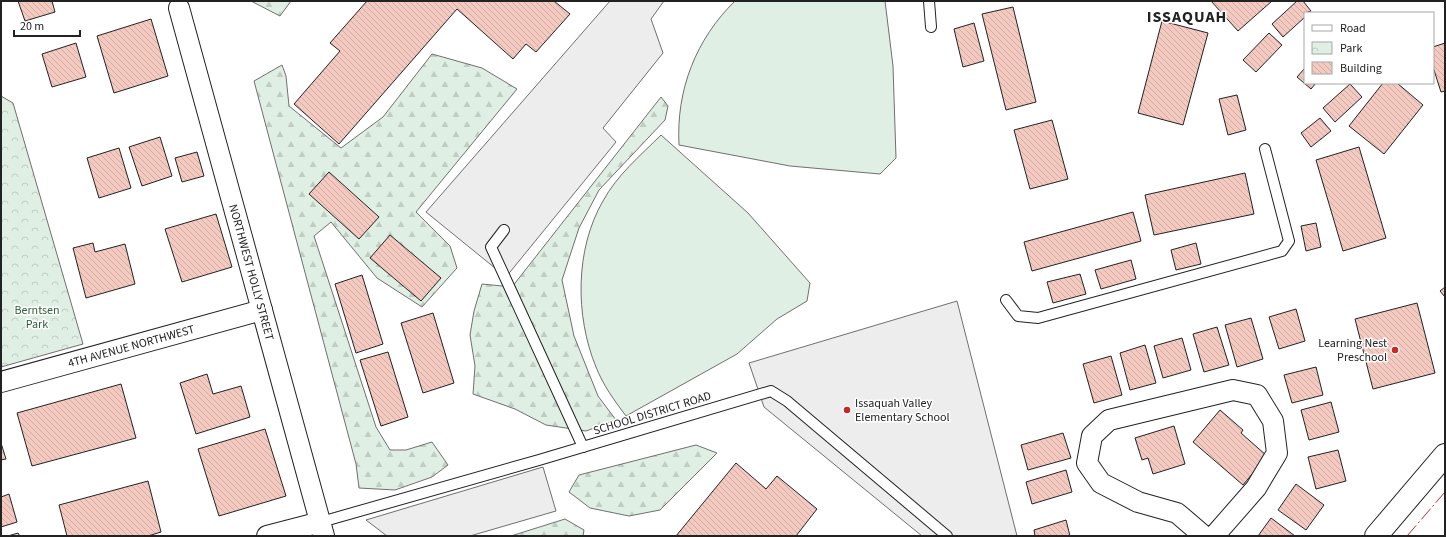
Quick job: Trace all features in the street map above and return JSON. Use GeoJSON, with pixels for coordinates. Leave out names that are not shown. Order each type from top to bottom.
{"type":"FeatureCollection","features":[{"type":"Feature","properties":{"kind":"street","name":"NORTHWEST HOLLY STREET"},"geometry":{"type":"LineString","coordinates":[[179,8],[322,529]]}},
{"type":"Feature","properties":{"kind":"street","name":"4TH AVENUE NORTHWEST"},"geometry":{"type":"LineString","coordinates":[[1,382],[262,310]]}},
{"type":"Feature","properties":{"kind":"street"},"geometry":{"type":"LineString","coordinates":[[1204,536],[1177,513],[1138,502],[1101,483],[1087,464],[1092,436],[1109,420],[1233,390],[1257,395],[1273,421],[1277,453],[1256,488],[1214,536]]}},
{"type":"Feature","properties":{"kind":"street"},"geometry":{"type":"LineString","coordinates":[[1376,536],[1445,455]]}},
{"type":"Feature","properties":{"kind":"street"},"geometry":{"type":"LineString","coordinates":[[267,536],[322,529]]}},
{"type":"Feature","properties":{"kind":"lane"},"geometry":{"type":"LineString","coordinates":[[929,1],[931,27]]}},
{"type":"Feature","properties":{"kind":"lane"},"geometry":{"type":"LineString","coordinates":[[1006,300],[1018,316],[1038,318],[1282,251],[1289,241],[1265,149]]}},
{"type":"Feature","properties":{"kind":"lane"},"geometry":{"type":"LineString","coordinates":[[504,230],[491,247],[583,447]]}},
{"type":"Feature","properties":{"kind":"lane","name":"SCHOOL DISTRICT ROAD"},"geometry":{"type":"LineString","coordinates":[[322,529],[583,447],[771,391],[787,401],[947,536]]}},
{"type":"Feature","properties":{"kind":"green space"},"geometry":{"type":"Polygon","coordinates":[[[251,1],[291,1],[280,16],[251,1]]]}},
{"type":"Feature","properties":{"kind":"green space"},"geometry":{"type":"Polygon","coordinates":[[[735,1],[885,1],[893,66],[896,158],[880,174],[790,166],[679,145],[681,105],[685,85],[691,67],[709,32],[735,1]]]}},
{"type":"Feature","properties":{"kind":"green space"},"geometry":{"type":"Polygon","coordinates":[[[432,54],[482,68],[517,89],[416,212],[450,246],[457,268],[422,307],[377,278],[331,222],[314,236],[376,427],[390,450],[406,450],[432,442],[448,465],[432,477],[395,490],[359,488],[356,464],[254,81],[282,65],[286,76],[289,106],[341,148],[383,117],[432,54]]]}},
{"type":"Feature","properties":{"kind":"green space","name":"Berntsen Park"},"geometry":{"type":"Polygon","coordinates":[[[1,96],[13,103],[83,344],[1,367],[1,96]]]}},
{"type":"Feature","properties":{"kind":"green space"},"geometry":{"type":"Polygon","coordinates":[[[661,97],[668,106],[665,120],[599,190],[579,228],[562,280],[574,336],[598,396],[616,420],[586,431],[546,425],[515,409],[473,394],[475,366],[470,335],[474,311],[482,284],[512,287],[661,97]]]}},
{"type":"Feature","properties":{"kind":"green space"},"geometry":{"type":"Polygon","coordinates":[[[661,135],[748,213],[810,283],[807,301],[777,319],[737,354],[626,416],[602,380],[589,347],[584,326],[582,305],[581,283],[583,261],[587,240],[603,201],[629,166],[661,135]]]}},
{"type":"Feature","properties":{"kind":"green space"},"geometry":{"type":"Polygon","coordinates":[[[696,445],[717,453],[660,510],[629,516],[590,508],[569,492],[579,475],[696,445]]]}},
{"type":"Feature","properties":{"kind":"green space"},"geometry":{"type":"Polygon","coordinates":[[[565,519],[584,530],[583,536],[511,536],[565,519]]]}},
{"type":"Feature","properties":{"kind":"shaded area"},"geometry":{"type":"Polygon","coordinates":[[[610,1],[664,1],[651,19],[663,53],[603,128],[616,142],[506,277],[426,212],[610,1]]]}},
{"type":"Feature","properties":{"kind":"shaded area"},"geometry":{"type":"Polygon","coordinates":[[[957,301],[1017,536],[922,536],[764,407],[749,363],[957,301]]]}},
{"type":"Feature","properties":{"kind":"shaded area"},"geometry":{"type":"Polygon","coordinates":[[[543,467],[556,511],[470,536],[387,536],[366,520],[543,467]]]}},
{"type":"Feature","properties":{"kind":"building"},"geometry":{"type":"Polygon","coordinates":[[[18,1],[52,1],[55,12],[25,21],[18,1]]]}},
{"type":"Feature","properties":{"kind":"building"},"geometry":{"type":"Polygon","coordinates":[[[367,1],[554,1],[570,14],[536,52],[526,44],[513,59],[457,9],[339,144],[294,104],[340,51],[330,43],[367,1]]]}},
{"type":"Feature","properties":{"kind":"building"},"geometry":{"type":"Polygon","coordinates":[[[1211,1],[1272,1],[1238,31],[1211,1]]]}},
{"type":"Feature","properties":{"kind":"building"},"geometry":{"type":"Polygon","coordinates":[[[1297,1],[1303,1],[1311,11],[1304,12],[1304,18],[1283,37],[1272,24],[1297,1]]]}},
{"type":"Feature","properties":{"kind":"building"},"geometry":{"type":"Polygon","coordinates":[[[1013,7],[1036,102],[1006,110],[982,14],[1013,7]]]}},
{"type":"Feature","properties":{"kind":"building"},"geometry":{"type":"Polygon","coordinates":[[[151,19],[168,76],[114,93],[97,36],[151,19]]]}},
{"type":"Feature","properties":{"kind":"building"},"geometry":{"type":"Polygon","coordinates":[[[1162,21],[1208,33],[1183,125],[1138,113],[1162,21]]]}},
{"type":"Feature","properties":{"kind":"building"},"geometry":{"type":"Polygon","coordinates":[[[974,23],[984,61],[963,67],[954,29],[974,23]]]}},
{"type":"Feature","properties":{"kind":"building"},"geometry":{"type":"Polygon","coordinates":[[[1269,33],[1282,45],[1256,72],[1243,60],[1269,33]]]}},
{"type":"Feature","properties":{"kind":"building"},"geometry":{"type":"Polygon","coordinates":[[[76,43],[86,77],[52,87],[42,54],[76,43]]]}},
{"type":"Feature","properties":{"kind":"building"},"geometry":{"type":"Polygon","coordinates":[[[1445,43],[1445,91],[1441,92],[1434,70],[1434,47],[1445,43]]]}},
{"type":"Feature","properties":{"kind":"building"},"geometry":{"type":"Polygon","coordinates":[[[1304,69],[1304,83],[1297,77],[1304,69]]]}},
{"type":"Feature","properties":{"kind":"building"},"geometry":{"type":"Polygon","coordinates":[[[1305,84],[1315,84],[1311,89],[1305,84]]]}},
{"type":"Feature","properties":{"kind":"building"},"geometry":{"type":"Polygon","coordinates":[[[1350,84],[1362,97],[1335,122],[1323,108],[1350,84]]]}},
{"type":"Feature","properties":{"kind":"building"},"geometry":{"type":"Polygon","coordinates":[[[1382,84],[1398,84],[1423,105],[1384,154],[1349,126],[1382,84]]]}},
{"type":"Feature","properties":{"kind":"building"},"geometry":{"type":"Polygon","coordinates":[[[1237,95],[1246,130],[1228,135],[1219,99],[1237,95]]]}},
{"type":"Feature","properties":{"kind":"building"},"geometry":{"type":"Polygon","coordinates":[[[1320,118],[1331,131],[1311,147],[1301,133],[1320,118]]]}},
{"type":"Feature","properties":{"kind":"building"},"geometry":{"type":"Polygon","coordinates":[[[1052,120],[1068,179],[1030,189],[1014,130],[1052,120]]]}},
{"type":"Feature","properties":{"kind":"building"},"geometry":{"type":"Polygon","coordinates":[[[160,137],[172,176],[142,186],[129,147],[160,137]]]}},
{"type":"Feature","properties":{"kind":"building"},"geometry":{"type":"Polygon","coordinates":[[[1359,147],[1386,238],[1343,251],[1316,160],[1359,147]]]}},
{"type":"Feature","properties":{"kind":"building"},"geometry":{"type":"Polygon","coordinates":[[[119,148],[131,188],[99,198],[87,158],[119,148]]]}},
{"type":"Feature","properties":{"kind":"building"},"geometry":{"type":"Polygon","coordinates":[[[197,152],[204,176],[182,182],[175,158],[197,152]]]}},
{"type":"Feature","properties":{"kind":"building"},"geometry":{"type":"Polygon","coordinates":[[[329,172],[379,217],[359,239],[309,194],[329,172]]]}},
{"type":"Feature","properties":{"kind":"building"},"geometry":{"type":"Polygon","coordinates":[[[1245,173],[1254,214],[1154,235],[1145,195],[1245,173]]]}},
{"type":"Feature","properties":{"kind":"building"},"geometry":{"type":"Polygon","coordinates":[[[1133,212],[1141,241],[1032,271],[1024,242],[1133,212]]]}},
{"type":"Feature","properties":{"kind":"building"},"geometry":{"type":"Polygon","coordinates":[[[216,214],[232,267],[182,282],[165,229],[216,214]]]}},
{"type":"Feature","properties":{"kind":"building"},"geometry":{"type":"Polygon","coordinates":[[[1316,223],[1321,247],[1306,251],[1301,226],[1316,223]]]}},
{"type":"Feature","properties":{"kind":"building"},"geometry":{"type":"Polygon","coordinates":[[[390,235],[441,278],[421,301],[370,258],[390,235]]]}},
{"type":"Feature","properties":{"kind":"building"},"geometry":{"type":"Polygon","coordinates":[[[93,243],[95,252],[125,244],[135,284],[86,298],[73,248],[93,243]]]}},
{"type":"Feature","properties":{"kind":"building"},"geometry":{"type":"Polygon","coordinates":[[[1196,243],[1201,264],[1176,270],[1171,250],[1196,243]]]}},
{"type":"Feature","properties":{"kind":"building"},"geometry":{"type":"Polygon","coordinates":[[[1131,260],[1136,279],[1101,289],[1095,270],[1131,260]]]}},
{"type":"Feature","properties":{"kind":"building"},"geometry":{"type":"Polygon","coordinates":[[[1080,274],[1086,294],[1053,303],[1047,282],[1080,274]]]}},
{"type":"Feature","properties":{"kind":"building"},"geometry":{"type":"Polygon","coordinates":[[[362,275],[383,344],[356,353],[335,284],[362,275]]]}},
{"type":"Feature","properties":{"kind":"building"},"geometry":{"type":"Polygon","coordinates":[[[1445,287],[1445,297],[1440,291],[1445,287]]]}},
{"type":"Feature","properties":{"kind":"building"},"geometry":{"type":"Polygon","coordinates":[[[1417,303],[1435,373],[1373,389],[1355,319],[1417,303]]]}},
{"type":"Feature","properties":{"kind":"building"},"geometry":{"type":"Polygon","coordinates":[[[1296,309],[1305,341],[1279,349],[1269,317],[1296,309]]]}},
{"type":"Feature","properties":{"kind":"building"},"geometry":{"type":"Polygon","coordinates":[[[433,313],[454,383],[423,393],[401,323],[433,313]]]}},
{"type":"Feature","properties":{"kind":"building"},"geometry":{"type":"Polygon","coordinates":[[[1251,318],[1263,359],[1237,367],[1225,325],[1251,318]]]}},
{"type":"Feature","properties":{"kind":"building"},"geometry":{"type":"Polygon","coordinates":[[[1217,327],[1229,365],[1204,372],[1193,334],[1217,327]]]}},
{"type":"Feature","properties":{"kind":"building"},"geometry":{"type":"Polygon","coordinates":[[[1182,338],[1191,370],[1163,378],[1154,346],[1182,338]]]}},
{"type":"Feature","properties":{"kind":"building"},"geometry":{"type":"Polygon","coordinates":[[[1145,345],[1156,383],[1130,390],[1120,353],[1145,345]]]}},
{"type":"Feature","properties":{"kind":"building"},"geometry":{"type":"Polygon","coordinates":[[[388,352],[408,417],[381,426],[360,360],[388,352]]]}},
{"type":"Feature","properties":{"kind":"building"},"geometry":{"type":"Polygon","coordinates":[[[1111,356],[1122,395],[1094,403],[1083,364],[1111,356]]]}},
{"type":"Feature","properties":{"kind":"building"},"geometry":{"type":"Polygon","coordinates":[[[1316,367],[1323,395],[1292,403],[1284,375],[1316,367]]]}},
{"type":"Feature","properties":{"kind":"building"},"geometry":{"type":"Polygon","coordinates":[[[207,374],[213,394],[241,386],[250,417],[196,434],[180,383],[207,374]]]}},
{"type":"Feature","properties":{"kind":"building"},"geometry":{"type":"Polygon","coordinates":[[[121,384],[136,438],[32,466],[17,413],[121,384]]]}},
{"type":"Feature","properties":{"kind":"building"},"geometry":{"type":"Polygon","coordinates":[[[1331,402],[1339,432],[1309,440],[1301,410],[1331,402]]]}},
{"type":"Feature","properties":{"kind":"building"},"geometry":{"type":"Polygon","coordinates":[[[1220,410],[1243,430],[1241,433],[1267,456],[1243,485],[1193,442],[1220,410]]]}},
{"type":"Feature","properties":{"kind":"building"},"geometry":{"type":"Polygon","coordinates":[[[1174,426],[1185,464],[1153,474],[1148,458],[1142,460],[1135,438],[1174,426]]]}},
{"type":"Feature","properties":{"kind":"building"},"geometry":{"type":"Polygon","coordinates":[[[265,429],[286,496],[219,516],[198,449],[265,429]]]}},
{"type":"Feature","properties":{"kind":"building"},"geometry":{"type":"Polygon","coordinates":[[[1063,433],[1071,458],[1028,470],[1021,445],[1063,433]]]}},
{"type":"Feature","properties":{"kind":"building"},"geometry":{"type":"Polygon","coordinates":[[[1,443],[6,459],[1,460],[1,443]]]}},
{"type":"Feature","properties":{"kind":"building"},"geometry":{"type":"Polygon","coordinates":[[[1338,450],[1346,481],[1316,489],[1308,457],[1338,450]]]}},
{"type":"Feature","properties":{"kind":"building"},"geometry":{"type":"Polygon","coordinates":[[[736,463],[766,489],[777,476],[817,509],[796,536],[676,536],[736,463]]]}},
{"type":"Feature","properties":{"kind":"building"},"geometry":{"type":"Polygon","coordinates":[[[1066,470],[1072,492],[1032,504],[1026,482],[1066,470]]]}},
{"type":"Feature","properties":{"kind":"building"},"geometry":{"type":"Polygon","coordinates":[[[148,481],[161,532],[148,536],[67,536],[59,505],[148,481]]]}},
{"type":"Feature","properties":{"kind":"building"},"geometry":{"type":"Polygon","coordinates":[[[1296,484],[1324,505],[1306,530],[1278,510],[1296,484]]]}},
{"type":"Feature","properties":{"kind":"building"},"geometry":{"type":"Polygon","coordinates":[[[9,494],[17,522],[1,527],[1,497],[9,494]]]}},
{"type":"Feature","properties":{"kind":"building"},"geometry":{"type":"Polygon","coordinates":[[[1271,518],[1295,536],[1258,536],[1271,518]]]}},
{"type":"Feature","properties":{"kind":"building"},"geometry":{"type":"Polygon","coordinates":[[[1066,520],[1070,536],[1035,536],[1034,530],[1066,520]]]}},
{"type":"Feature","properties":{"kind":"building"},"geometry":{"type":"Polygon","coordinates":[[[18,533],[20,536],[8,536],[18,533]]]}},
{"type":"Feature","properties":{"kind":"power"},"geometry":{"type":"LineString","coordinates":[[1407,536],[1445,492]]}},
{"type":"Feature","properties":{"kind":"place","name":"Learning Nest Preschool"},"geometry":{"type":"Point","coordinates":[1395,350]}},
{"type":"Feature","properties":{"kind":"place","name":"Issaquah Valley Elementary School"},"geometry":{"type":"Point","coordinates":[847,410]}},
{"type":"Feature","properties":{"kind":"district","name":"ISSAQUAH"},"geometry":{"type":"Point","coordinates":[1187,16]}}]}
